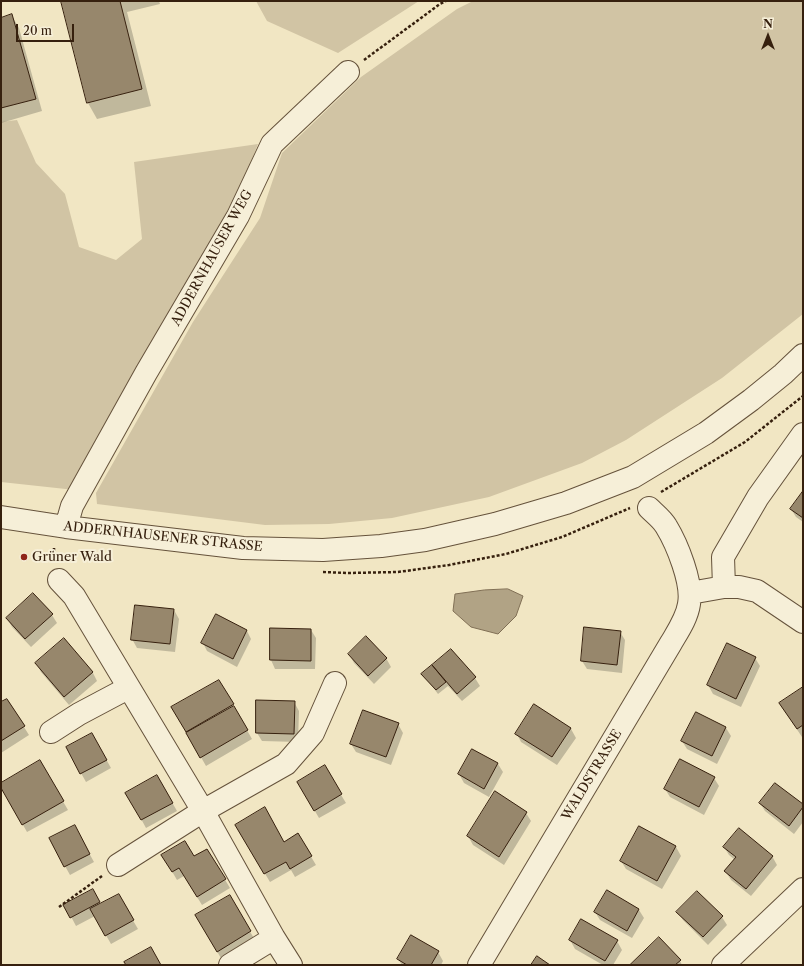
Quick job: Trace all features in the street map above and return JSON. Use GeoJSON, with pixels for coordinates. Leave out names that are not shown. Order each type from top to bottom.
{"type":"FeatureCollection","features":[{"type":"Feature","properties":{"kind":"street","name":"ADDERNHAUSER WEG"},"geometry":{"type":"LineString","coordinates":[[66,527],[72,506],[146,373],[238,216],[272,144],[348,72]]}},
{"type":"Feature","properties":{"kind":"street","name":"ADDERNHAUSENER STRASSE"},"geometry":{"type":"LineString","coordinates":[[1,517],[66,527],[243,548],[323,550],[381,546],[425,540],[495,524],[566,502],[632,477],[706,433],[751,400],[783,374],[803,355]]}},
{"type":"Feature","properties":{"kind":"street"},"geometry":{"type":"LineString","coordinates":[[724,587],[722,557],[758,497],[803,434]]}},
{"type":"Feature","properties":{"kind":"street","name":"WALDSTRASSE"},"geometry":{"type":"LineString","coordinates":[[479,965],[685,618],[689,605],[689,587],[681,556],[665,525],[647,504],[632,477]]}},
{"type":"Feature","properties":{"kind":"street"},"geometry":{"type":"LineString","coordinates":[[59,580],[74,596],[203,811],[274,938],[291,965]]}},
{"type":"Feature","properties":{"kind":"street"},"geometry":{"type":"LineString","coordinates":[[689,587],[739,587],[757,591],[803,622]]}},
{"type":"Feature","properties":{"kind":"street"},"geometry":{"type":"LineString","coordinates":[[118,865],[203,811],[286,764],[312,733],[335,683]]}},
{"type":"Feature","properties":{"kind":"street"},"geometry":{"type":"LineString","coordinates":[[51,732],[80,714],[128,688]]}},
{"type":"Feature","properties":{"kind":"street"},"geometry":{"type":"LineString","coordinates":[[723,965],[803,888]]}},
{"type":"Feature","properties":{"kind":"street"},"geometry":{"type":"LineString","coordinates":[[230,965],[274,938]]}},
{"type":"Feature","properties":{"kind":"path"},"geometry":{"type":"LineString","coordinates":[[348,72],[446,1]]}},
{"type":"Feature","properties":{"kind":"path"},"geometry":{"type":"LineString","coordinates":[[647,504],[745,442],[803,396]]}},
{"type":"Feature","properties":{"kind":"path"},"geometry":{"type":"LineString","coordinates":[[59,907],[118,865]]}},
{"type":"Feature","properties":{"kind":"shaded area"},"geometry":{"type":"Polygon","coordinates":[[[256,1],[419,1],[338,53],[267,21],[256,1]]]}},
{"type":"Feature","properties":{"kind":"shaded area"},"geometry":{"type":"Polygon","coordinates":[[[473,1],[803,1],[803,314],[722,378],[626,440],[582,463],[489,497],[392,518],[329,524],[265,525],[97,504],[96,493],[193,322],[260,218],[282,153],[361,77],[457,9],[473,1]]]}},
{"type":"Feature","properties":{"kind":"shaded area"},"geometry":{"type":"Polygon","coordinates":[[[17,120],[36,163],[65,194],[79,247],[116,260],[142,239],[134,162],[258,144],[227,221],[75,490],[1,482],[1,122],[17,120]]]}},
{"type":"Feature","properties":{"kind":"shaded area"},"geometry":{"type":"Polygon","coordinates":[[[508,589],[523,596],[516,616],[498,634],[471,627],[453,611],[455,594],[484,590],[508,589]]]}},
{"type":"Feature","properties":{"kind":"building"},"geometry":{"type":"Polygon","coordinates":[[[61,1],[120,1],[142,89],[87,103],[61,1]]]}},
{"type":"Feature","properties":{"kind":"building"},"geometry":{"type":"Polygon","coordinates":[[[12,14],[36,99],[1,108],[1,18],[12,14]]]}},
{"type":"Feature","properties":{"kind":"building"},"geometry":{"type":"Polygon","coordinates":[[[803,491],[803,518],[790,509],[803,491]]]}},
{"type":"Feature","properties":{"kind":"building"},"geometry":{"type":"Polygon","coordinates":[[[33,593],[53,614],[25,639],[6,618],[33,593]]]}},
{"type":"Feature","properties":{"kind":"building"},"geometry":{"type":"Polygon","coordinates":[[[135,605],[174,609],[170,644],[131,640],[135,605]]]}},
{"type":"Feature","properties":{"kind":"building"},"geometry":{"type":"Polygon","coordinates":[[[216,614],[247,630],[233,659],[201,643],[216,614]]]}},
{"type":"Feature","properties":{"kind":"building"},"geometry":{"type":"Polygon","coordinates":[[[584,627],[621,631],[617,665],[581,661],[584,627]]]}},
{"type":"Feature","properties":{"kind":"building"},"geometry":{"type":"Polygon","coordinates":[[[270,628],[311,629],[311,661],[270,660],[270,628]]]}},
{"type":"Feature","properties":{"kind":"building"},"geometry":{"type":"Polygon","coordinates":[[[366,636],[387,658],[368,676],[348,654],[366,636]]]}},
{"type":"Feature","properties":{"kind":"building"},"geometry":{"type":"Polygon","coordinates":[[[64,638],[93,672],[64,697],[35,663],[64,638]]]}},
{"type":"Feature","properties":{"kind":"building"},"geometry":{"type":"Polygon","coordinates":[[[727,643],[756,657],[736,699],[707,685],[727,643]]]}},
{"type":"Feature","properties":{"kind":"building"},"geometry":{"type":"Polygon","coordinates":[[[451,649],[476,677],[457,694],[432,665],[451,649]]]}},
{"type":"Feature","properties":{"kind":"building"},"geometry":{"type":"Polygon","coordinates":[[[432,665],[446,682],[436,690],[421,674],[432,665]]]}},
{"type":"Feature","properties":{"kind":"building"},"geometry":{"type":"Polygon","coordinates":[[[219,680],[234,704],[186,732],[171,707],[219,680]]]}},
{"type":"Feature","properties":{"kind":"building"},"geometry":{"type":"Polygon","coordinates":[[[803,687],[803,725],[797,729],[779,703],[803,687]]]}},
{"type":"Feature","properties":{"kind":"building"},"geometry":{"type":"Polygon","coordinates":[[[7,699],[25,726],[1,741],[1,702],[7,699]]]}},
{"type":"Feature","properties":{"kind":"building"},"geometry":{"type":"Polygon","coordinates":[[[256,700],[295,701],[294,734],[256,733],[256,700]]]}},
{"type":"Feature","properties":{"kind":"building"},"geometry":{"type":"Polygon","coordinates":[[[534,704],[571,728],[552,757],[515,734],[534,704]]]}},
{"type":"Feature","properties":{"kind":"building"},"geometry":{"type":"Polygon","coordinates":[[[234,706],[248,730],[200,758],[186,733],[234,706]]]}},
{"type":"Feature","properties":{"kind":"building"},"geometry":{"type":"Polygon","coordinates":[[[363,710],[399,723],[386,757],[350,744],[363,710]]]}},
{"type":"Feature","properties":{"kind":"building"},"geometry":{"type":"Polygon","coordinates":[[[696,712],[726,727],[712,756],[681,741],[696,712]]]}},
{"type":"Feature","properties":{"kind":"building"},"geometry":{"type":"Polygon","coordinates":[[[92,733],[107,760],[80,774],[66,747],[92,733]]]}},
{"type":"Feature","properties":{"kind":"building"},"geometry":{"type":"Polygon","coordinates":[[[472,749],[498,763],[484,789],[458,774],[472,749]]]}},
{"type":"Feature","properties":{"kind":"building"},"geometry":{"type":"Polygon","coordinates":[[[680,759],[715,777],[699,807],[664,789],[680,759]]]}},
{"type":"Feature","properties":{"kind":"building"},"geometry":{"type":"Polygon","coordinates":[[[40,760],[64,801],[22,825],[1,788],[1,783],[40,760]]]}},
{"type":"Feature","properties":{"kind":"building"},"geometry":{"type":"Polygon","coordinates":[[[325,765],[342,794],[314,811],[297,782],[325,765]]]}},
{"type":"Feature","properties":{"kind":"building"},"geometry":{"type":"Polygon","coordinates":[[[157,775],[173,803],[141,820],[125,793],[157,775]]]}},
{"type":"Feature","properties":{"kind":"building"},"geometry":{"type":"Polygon","coordinates":[[[775,783],[803,804],[803,807],[789,826],[759,803],[775,783]]]}},
{"type":"Feature","properties":{"kind":"building"},"geometry":{"type":"Polygon","coordinates":[[[495,791],[527,812],[499,857],[467,836],[495,791]]]}},
{"type":"Feature","properties":{"kind":"building"},"geometry":{"type":"Polygon","coordinates":[[[265,807],[284,842],[298,833],[312,856],[290,869],[286,862],[264,874],[235,825],[265,807]]]}},
{"type":"Feature","properties":{"kind":"building"},"geometry":{"type":"Polygon","coordinates":[[[75,825],[90,854],[64,867],[49,838],[75,825]]]}},
{"type":"Feature","properties":{"kind":"building"},"geometry":{"type":"Polygon","coordinates":[[[639,826],[676,846],[657,881],[620,861],[639,826]]]}},
{"type":"Feature","properties":{"kind":"building"},"geometry":{"type":"Polygon","coordinates":[[[739,828],[773,856],[746,889],[724,871],[736,857],[723,847],[739,828]]]}},
{"type":"Feature","properties":{"kind":"building"},"geometry":{"type":"Polygon","coordinates":[[[185,841],[194,856],[207,849],[226,879],[197,897],[179,868],[172,872],[161,855],[185,841]]]}},
{"type":"Feature","properties":{"kind":"building"},"geometry":{"type":"Polygon","coordinates":[[[93,889],[100,902],[70,918],[63,905],[93,889]]]}},
{"type":"Feature","properties":{"kind":"building"},"geometry":{"type":"Polygon","coordinates":[[[607,890],[639,909],[627,931],[594,912],[607,890]]]}},
{"type":"Feature","properties":{"kind":"building"},"geometry":{"type":"Polygon","coordinates":[[[697,891],[723,916],[703,937],[676,912],[697,891]]]}},
{"type":"Feature","properties":{"kind":"building"},"geometry":{"type":"Polygon","coordinates":[[[119,894],[134,920],[105,936],[90,909],[119,894]]]}},
{"type":"Feature","properties":{"kind":"building"},"geometry":{"type":"Polygon","coordinates":[[[230,895],[251,931],[217,952],[195,915],[230,895]]]}},
{"type":"Feature","properties":{"kind":"building"},"geometry":{"type":"Polygon","coordinates":[[[581,919],[618,940],[605,961],[569,940],[581,919]]]}},
{"type":"Feature","properties":{"kind":"building"},"geometry":{"type":"Polygon","coordinates":[[[411,935],[439,951],[431,965],[407,965],[397,959],[411,935]]]}},
{"type":"Feature","properties":{"kind":"building"},"geometry":{"type":"Polygon","coordinates":[[[659,937],[681,960],[675,965],[630,965],[659,937]]]}},
{"type":"Feature","properties":{"kind":"building"},"geometry":{"type":"Polygon","coordinates":[[[151,947],[161,965],[126,965],[124,962],[151,947]]]}},
{"type":"Feature","properties":{"kind":"building"},"geometry":{"type":"Polygon","coordinates":[[[537,956],[550,965],[531,965],[537,956]]]}},
{"type":"Feature","properties":{"kind":"place","name":"Grüner Wald"},"geometry":{"type":"Point","coordinates":[24,557]}}]}
